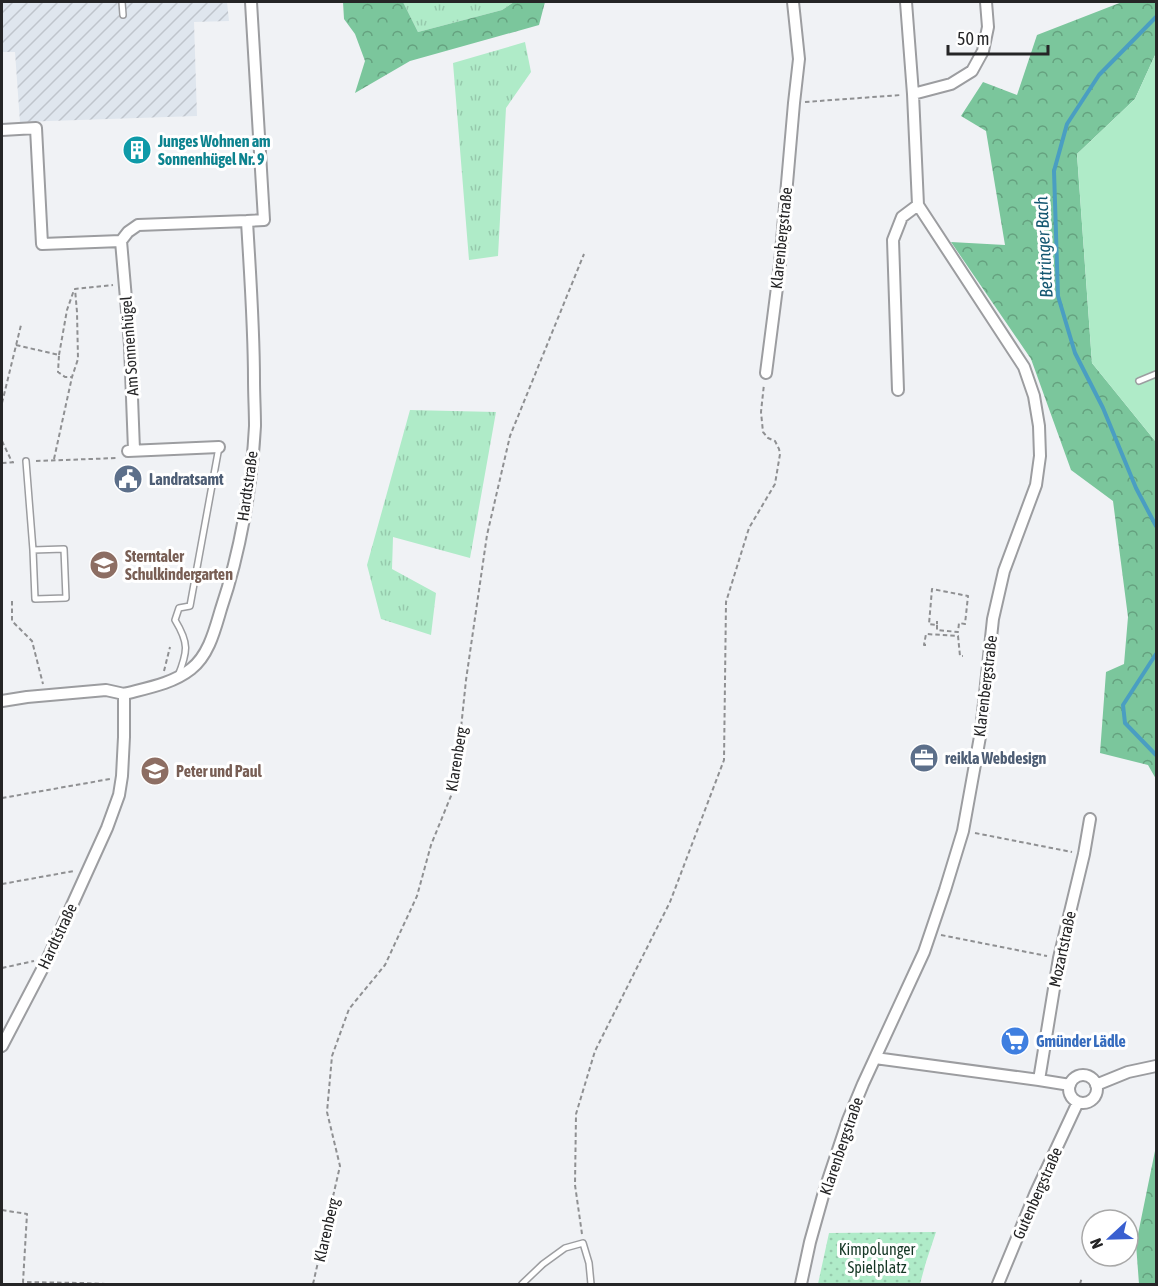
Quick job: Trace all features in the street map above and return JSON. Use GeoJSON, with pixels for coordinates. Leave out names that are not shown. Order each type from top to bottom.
{"type":"FeatureCollection","features":[{"type":"Feature","properties":{"kind":"street"},"geometry":{"type":"LineString","coordinates":[[2,130],[36,128],[42,244],[121,241],[138,225],[264,220],[252,2]]}},
{"type":"Feature","properties":{"kind":"street","name":"Klarenbergstraße"},"geometry":{"type":"LineString","coordinates":[[766,373],[780,264],[799,59],[793,2]]}},
{"type":"Feature","properties":{"kind":"street"},"geometry":{"type":"LineString","coordinates":[[898,390],[893,240],[902,217],[918,204],[906,2]]}},
{"type":"Feature","properties":{"kind":"street"},"geometry":{"type":"LineString","coordinates":[[913,94],[951,84],[972,71],[983,51],[988,27],[986,2]]}},
{"type":"Feature","properties":{"kind":"street","name":"Klarenbergstraße"},"geometry":{"type":"LineString","coordinates":[[801,1284],[824,1192],[848,1120],[924,952],[963,831],[981,731],[993,620],[1004,571],[1036,485],[1040,456],[1035,396],[1024,367],[918,204]]}},
{"type":"Feature","properties":{"kind":"street","name":"Hardtstraße"},"geometry":{"type":"LineString","coordinates":[[2,1046],[48,958],[107,828],[119,795],[124,737],[124,694],[160,685],[192,669],[212,639],[230,584],[248,492],[255,417],[254,337],[247,221]]}},
{"type":"Feature","properties":{"kind":"street","name":"Am Sonnenhügel"},"geometry":{"type":"LineString","coordinates":[[121,241],[130,345],[131,450]]}},
{"type":"Feature","properties":{"kind":"street"},"geometry":{"type":"LineString","coordinates":[[131,450],[219,447]]}},
{"type":"Feature","properties":{"kind":"street"},"geometry":{"type":"LineString","coordinates":[[2,701],[106,690],[124,694]]}},
{"type":"Feature","properties":{"kind":"street","name":"Mozartstraße"},"geometry":{"type":"LineString","coordinates":[[1039,1080],[1059,958],[1090,819]]}},
{"type":"Feature","properties":{"kind":"street"},"geometry":{"type":"LineString","coordinates":[[875,1058],[1070,1085],[1072,1098],[1078,1102]]}},
{"type":"Feature","properties":{"kind":"street","name":"Gutenbergstraße"},"geometry":{"type":"LineString","coordinates":[[1096,1084],[1128,1071],[1156,1066]]}},
{"type":"Feature","properties":{"kind":"street","name":"Gutenbergstraße"},"geometry":{"type":"LineString","coordinates":[[998,1284],[1036,1192],[1078,1102],[1083,1103],[1096,1095],[1096,1084],[1088,1076],[1077,1077],[1070,1085]]}},
{"type":"Feature","properties":{"kind":"lane"},"geometry":{"type":"LineString","coordinates":[[122,2],[123,15]]}},
{"type":"Feature","properties":{"kind":"lane"},"geometry":{"type":"LineString","coordinates":[[1139,381],[1156,374]]}},
{"type":"Feature","properties":{"kind":"lane"},"geometry":{"type":"LineString","coordinates":[[178,677],[186,654],[184,634],[175,620],[179,608],[190,606],[219,447]]}},
{"type":"Feature","properties":{"kind":"lane"},"geometry":{"type":"LineString","coordinates":[[26,461],[35,599],[66,598],[64,549],[33,550]]}},
{"type":"Feature","properties":{"kind":"lane"},"geometry":{"type":"LineString","coordinates":[[522,1284],[543,1264],[565,1248],[583,1243],[590,1263],[591,1284]]}},
{"type":"Feature","properties":{"kind":"path"},"geometry":{"type":"LineString","coordinates":[[794,102],[913,94]]}},
{"type":"Feature","properties":{"kind":"path","name":"Klarenberg"},"geometry":{"type":"LineString","coordinates":[[313,1284],[340,1166],[327,1112],[332,1056],[349,1009],[385,965],[417,896],[430,845],[455,786],[466,680],[487,535],[510,436],[584,254]]}},
{"type":"Feature","properties":{"kind":"path"},"geometry":{"type":"LineString","coordinates":[[75,289],[110,285]]}},
{"type":"Feature","properties":{"kind":"path"},"geometry":{"type":"LineString","coordinates":[[54,460],[78,359],[75,289]]}},
{"type":"Feature","properties":{"kind":"path"},"geometry":{"type":"LineString","coordinates":[[72,377],[58,372],[67,310],[75,289]]}},
{"type":"Feature","properties":{"kind":"path"},"geometry":{"type":"LineString","coordinates":[[2,403],[21,325]]}},
{"type":"Feature","properties":{"kind":"path"},"geometry":{"type":"LineString","coordinates":[[16,345],[59,354]]}},
{"type":"Feature","properties":{"kind":"path"},"geometry":{"type":"LineString","coordinates":[[583,1243],[575,1185],[576,1114],[595,1051],[670,902],[724,760],[726,602],[749,528],[776,484],[780,454],[775,441],[763,432],[761,412],[766,373]]}},
{"type":"Feature","properties":{"kind":"path"},"geometry":{"type":"LineString","coordinates":[[2,441],[12,462]]}},
{"type":"Feature","properties":{"kind":"path"},"geometry":{"type":"LineString","coordinates":[[2,463],[129,458],[131,450]]}},
{"type":"Feature","properties":{"kind":"path"},"geometry":{"type":"LineString","coordinates":[[932,589],[968,596],[965,624],[959,623],[958,632],[937,630],[937,623],[929,624],[932,589]]}},
{"type":"Feature","properties":{"kind":"path"},"geometry":{"type":"LineString","coordinates":[[12,601],[12,621],[32,641],[45,695]]}},
{"type":"Feature","properties":{"kind":"path"},"geometry":{"type":"LineString","coordinates":[[926,645],[924,645],[926,634],[958,636],[960,656],[963,656]]}},
{"type":"Feature","properties":{"kind":"path"},"geometry":{"type":"LineString","coordinates":[[160,685],[170,647]]}},
{"type":"Feature","properties":{"kind":"path"},"geometry":{"type":"LineString","coordinates":[[2,798],[122,777]]}},
{"type":"Feature","properties":{"kind":"path"},"geometry":{"type":"LineString","coordinates":[[963,831],[1084,854]]}},
{"type":"Feature","properties":{"kind":"path"},"geometry":{"type":"LineString","coordinates":[[2,884],[88,868]]}},
{"type":"Feature","properties":{"kind":"path"},"geometry":{"type":"LineString","coordinates":[[930,933],[1059,958]]}},
{"type":"Feature","properties":{"kind":"path"},"geometry":{"type":"LineString","coordinates":[[2,968],[48,958]]}},
{"type":"Feature","properties":{"kind":"path"},"geometry":{"type":"LineString","coordinates":[[2,1210],[27,1214],[23,1282],[105,1284]]}},
{"type":"Feature","properties":{"kind":"path"},"geometry":{"type":"LineString","coordinates":[[1080,1284],[1082,1277]]}},
{"type":"Feature","properties":{"kind":"shaded area"},"geometry":{"type":"Polygon","coordinates":[[[2,2],[227,2],[229,21],[194,22],[197,116],[20,122],[15,52],[2,52],[2,2]]]}},
{"type":"Feature","properties":{"kind":"green space"},"geometry":{"type":"Polygon","coordinates":[[[343,2],[403,2],[418,32],[502,10],[514,2],[545,2],[539,25],[410,61],[355,93],[365,61],[355,34],[344,19],[343,2]]]}},
{"type":"Feature","properties":{"kind":"green space"},"geometry":{"type":"Polygon","coordinates":[[[403,2],[514,2],[502,10],[418,32],[403,2]]]}},
{"type":"Feature","properties":{"kind":"green space"},"geometry":{"type":"Polygon","coordinates":[[[1122,2],[1156,2],[1156,53],[1135,99],[1077,154],[1092,363],[1156,442],[1156,779],[1148,765],[1100,753],[1106,672],[1124,664],[1128,617],[1113,501],[1071,470],[1031,359],[951,242],[1005,245],[986,131],[961,116],[983,82],[1017,95],[1037,35],[1122,2]]]}},
{"type":"Feature","properties":{"kind":"green space"},"geometry":{"type":"Polygon","coordinates":[[[525,42],[531,72],[506,108],[498,256],[469,260],[453,63],[525,42]]]}},
{"type":"Feature","properties":{"kind":"green space"},"geometry":{"type":"Polygon","coordinates":[[[1156,53],[1156,442],[1092,363],[1077,154],[1135,99],[1156,53]]]}},
{"type":"Feature","properties":{"kind":"green space"},"geometry":{"type":"Polygon","coordinates":[[[410,410],[496,412],[470,558],[393,537],[392,569],[436,593],[431,635],[381,619],[367,565],[410,410]]]}},
{"type":"Feature","properties":{"kind":"green space"},"geometry":{"type":"Polygon","coordinates":[[[1156,1146],[1156,1284],[1139,1284],[1140,1224],[1156,1146]]]}},
{"type":"Feature","properties":{"kind":"green space","name":"Kimpolunger Spielplatz"},"geometry":{"type":"Polygon","coordinates":[[[936,1232],[920,1284],[818,1284],[829,1233],[936,1232]]]}},
{"type":"Feature","properties":{"kind":"waterway","name":"Bettringer Bach"},"geometry":{"type":"LineString","coordinates":[[1156,17],[1099,75],[1067,124],[1054,171],[1058,296],[1075,353],[1103,408],[1136,488],[1156,526]]}},
{"type":"Feature","properties":{"kind":"waterway","name":"Bettringer Bach"},"geometry":{"type":"LineString","coordinates":[[1156,654],[1123,705],[1125,723],[1156,755]]}},
{"type":"Feature","properties":{"kind":"place","name":"Junges Wohnen am Sonnenhügel Nr. 9"},"geometry":{"type":"Point","coordinates":[137,150]}},
{"type":"Feature","properties":{"kind":"place","name":"Landratsamt"},"geometry":{"type":"Point","coordinates":[128,479]}},
{"type":"Feature","properties":{"kind":"place","name":"Sterntaler Schulkindergarten"},"geometry":{"type":"Point","coordinates":[104,565]}},
{"type":"Feature","properties":{"kind":"place","name":"reikla Webdesign"},"geometry":{"type":"Point","coordinates":[924,758]}},
{"type":"Feature","properties":{"kind":"place","name":"Peter und Paul"},"geometry":{"type":"Point","coordinates":[155,771]}},
{"type":"Feature","properties":{"kind":"place","name":"Gmünder Lädle"},"geometry":{"type":"Point","coordinates":[1015,1041]}}]}
